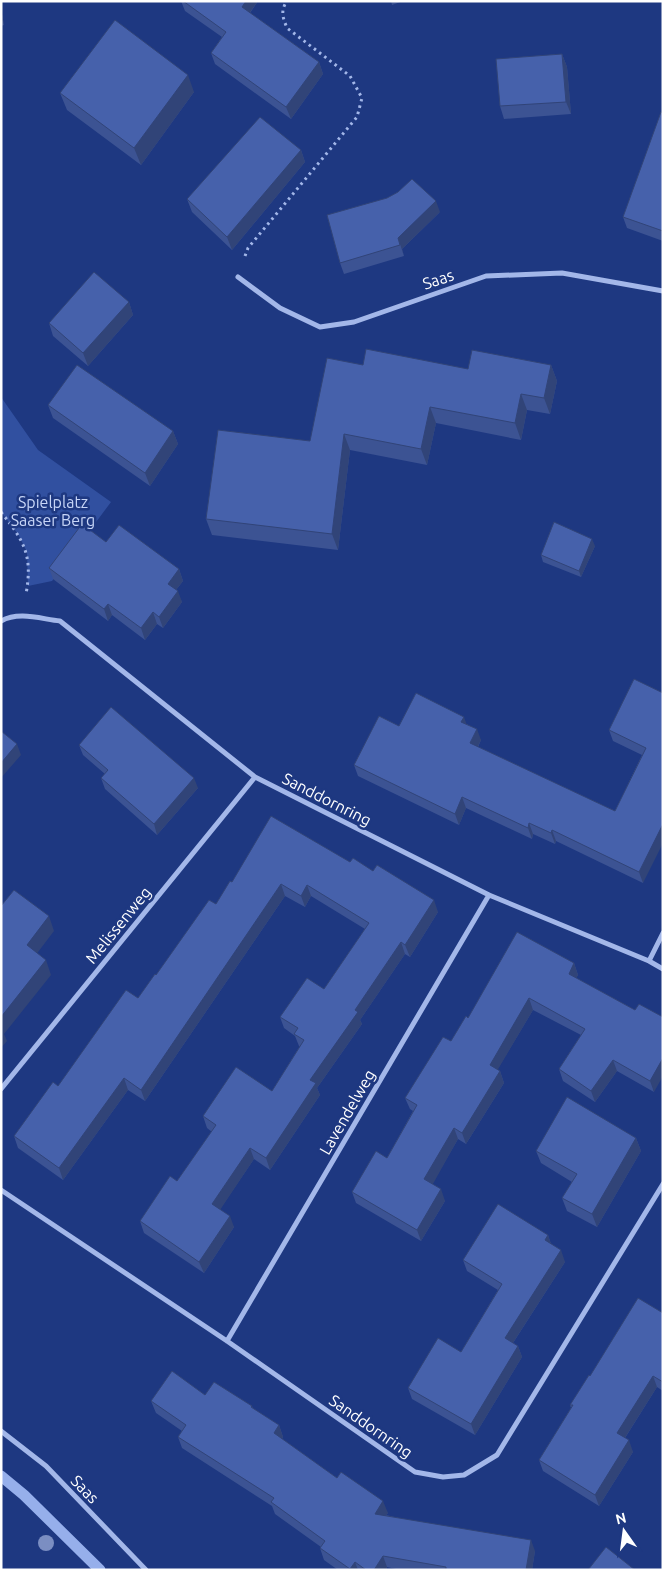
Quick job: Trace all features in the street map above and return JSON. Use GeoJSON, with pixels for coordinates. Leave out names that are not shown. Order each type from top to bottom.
{"type":"FeatureCollection","features":[{"type":"Feature","properties":{"kind":"street","name":"Saas"},"geometry":{"type":"LineString","coordinates":[[238,277],[280,308],[320,327],[354,322],[486,276],[562,273],[663,291]]}},
{"type":"Feature","properties":{"kind":"street","name":"Sanddornring"},"geometry":{"type":"LineString","coordinates":[[1,621],[23,616],[60,621],[255,777],[489,895],[663,969]]}},
{"type":"Feature","properties":{"kind":"street","name":"Melissenweg"},"geometry":{"type":"LineString","coordinates":[[1,1089],[255,777]]}},
{"type":"Feature","properties":{"kind":"street","name":"Lavendelweg"},"geometry":{"type":"LineString","coordinates":[[227,1341],[489,895]]}},
{"type":"Feature","properties":{"kind":"street"},"geometry":{"type":"LineString","coordinates":[[649,962],[663,933]]}},
{"type":"Feature","properties":{"kind":"street","name":"Sanddornring"},"geometry":{"type":"LineString","coordinates":[[1,1190],[227,1341],[415,1472],[443,1477],[464,1475],[497,1455],[663,1184]]}},
{"type":"Feature","properties":{"kind":"street","name":"Saas"},"geometry":{"type":"LineString","coordinates":[[1,1431],[46,1466],[146,1570]]}},
{"type":"Feature","properties":{"kind":"path"},"geometry":{"type":"LineString","coordinates":[[238,277],[248,248],[358,117],[362,98],[350,76],[288,28],[282,18],[283,7],[287,1]]}},
{"type":"Feature","properties":{"kind":"path"},"geometry":{"type":"LineString","coordinates":[[1,512],[18,534],[27,552],[28,586],[23,616]]}},
{"type":"Feature","properties":{"kind":"green space","name":"Spielplatz Saaser Berg"},"geometry":{"type":"Polygon","coordinates":[[[1,397],[38,450],[111,502],[52,581],[28,586],[27,552],[18,534],[1,512],[1,397]]]}},
{"type":"Feature","properties":{"kind":"building"},"geometry":{"type":"Polygon","coordinates":[[[183,1],[246,1],[242,7],[319,62],[286,107],[211,53],[226,32],[183,1]]]}},
{"type":"Feature","properties":{"kind":"building"},"geometry":{"type":"Polygon","coordinates":[[[115,20],[188,75],[134,148],[60,93],[115,20]]]}},
{"type":"Feature","properties":{"kind":"building"},"geometry":{"type":"Polygon","coordinates":[[[562,54],[566,102],[500,106],[496,59],[562,54]]]}},
{"type":"Feature","properties":{"kind":"building"},"geometry":{"type":"Polygon","coordinates":[[[661,112],[663,113],[663,231],[623,217],[661,112]]]}},
{"type":"Feature","properties":{"kind":"building"},"geometry":{"type":"Polygon","coordinates":[[[260,117],[301,150],[227,237],[187,199],[260,117]]]}},
{"type":"Feature","properties":{"kind":"building"},"geometry":{"type":"Polygon","coordinates":[[[412,179],[436,201],[398,238],[400,245],[340,263],[327,215],[387,198],[398,192],[412,179]]]}},
{"type":"Feature","properties":{"kind":"building"},"geometry":{"type":"Polygon","coordinates":[[[94,272],[129,302],[83,353],[49,323],[94,272]]]}},
{"type":"Feature","properties":{"kind":"building"},"geometry":{"type":"Polygon","coordinates":[[[366,349],[468,369],[472,350],[551,365],[544,398],[521,394],[515,423],[430,407],[421,449],[344,434],[332,534],[206,519],[218,430],[310,441],[327,358],[363,365],[366,349]]]}},
{"type":"Feature","properties":{"kind":"building"},"geometry":{"type":"Polygon","coordinates":[[[77,365],[173,431],[145,473],[48,405],[77,365]]]}},
{"type":"Feature","properties":{"kind":"building"},"geometry":{"type":"Polygon","coordinates":[[[554,522],[592,539],[579,571],[541,555],[554,522]]]}},
{"type":"Feature","properties":{"kind":"building"},"geometry":{"type":"Polygon","coordinates":[[[82,524],[106,542],[119,525],[179,569],[168,584],[178,591],[159,617],[153,612],[141,628],[108,604],[104,609],[49,568],[82,524]]]}},
{"type":"Feature","properties":{"kind":"building"},"geometry":{"type":"Polygon","coordinates":[[[634,679],[663,693],[663,824],[639,872],[552,830],[551,833],[529,823],[528,828],[462,797],[455,814],[354,765],[379,716],[399,726],[416,693],[464,717],[461,722],[477,729],[470,743],[615,811],[646,748],[609,730],[634,679]]]}},
{"type":"Feature","properties":{"kind":"building"},"geometry":{"type":"Polygon","coordinates":[[[111,707],[194,778],[154,824],[101,778],[108,770],[79,745],[111,707]]]}},
{"type":"Feature","properties":{"kind":"building"},"geometry":{"type":"Polygon","coordinates":[[[1,731],[17,744],[1,763],[1,731]]]}},
{"type":"Feature","properties":{"kind":"building"},"geometry":{"type":"Polygon","coordinates":[[[271,816],[350,862],[353,858],[373,871],[377,865],[434,900],[405,945],[401,942],[355,1010],[358,1012],[310,1080],[316,1083],[266,1158],[250,1148],[212,1204],[230,1216],[199,1262],[140,1221],[170,1176],[177,1181],[216,1125],[203,1116],[236,1067],[272,1091],[304,1040],[294,1034],[298,1028],[280,1017],[307,978],[324,989],[369,923],[307,885],[301,896],[281,884],[141,1090],[124,1078],[59,1168],[14,1136],[53,1082],[58,1086],[126,990],[138,998],[209,900],[216,904],[230,881],[232,882],[271,816]]]}},
{"type":"Feature","properties":{"kind":"building"},"geometry":{"type":"Polygon","coordinates":[[[14,890],[49,916],[27,945],[46,960],[1,1017],[1,906],[14,890]]]}},
{"type":"Feature","properties":{"kind":"building"},"geometry":{"type":"Polygon","coordinates":[[[517,932],[574,963],[569,974],[635,1010],[639,1004],[663,1017],[663,1058],[650,1081],[613,1060],[591,1091],[559,1069],[585,1029],[529,998],[490,1065],[500,1071],[462,1133],[454,1128],[424,1179],[441,1189],[417,1230],[352,1192],[376,1151],[387,1158],[417,1105],[405,1098],[443,1037],[451,1041],[466,1016],[468,1018],[517,932]]]}},
{"type":"Feature","properties":{"kind":"building"},"geometry":{"type":"Polygon","coordinates":[[[567,1097],[636,1138],[592,1214],[562,1198],[577,1174],[536,1151],[567,1097]]]}},
{"type":"Feature","properties":{"kind":"building"},"geometry":{"type":"Polygon","coordinates":[[[498,1204],[548,1235],[545,1240],[561,1250],[505,1338],[518,1346],[471,1424],[408,1388],[438,1338],[461,1352],[502,1284],[463,1260],[498,1204]]]}},
{"type":"Feature","properties":{"kind":"building"},"geometry":{"type":"Polygon","coordinates":[[[638,1298],[663,1313],[663,1382],[653,1376],[617,1433],[629,1440],[595,1495],[539,1460],[573,1405],[570,1405],[638,1298]]]}},
{"type":"Feature","properties":{"kind":"building"},"geometry":{"type":"Polygon","coordinates":[[[172,1371],[205,1395],[214,1382],[279,1425],[274,1433],[337,1478],[341,1472],[383,1501],[375,1514],[531,1540],[526,1570],[446,1570],[446,1567],[383,1556],[374,1570],[366,1570],[355,1562],[350,1569],[320,1548],[325,1541],[271,1502],[274,1498],[178,1437],[186,1425],[151,1401],[172,1371]]]}},
{"type":"Feature","properties":{"kind":"building"},"geometry":{"type":"Polygon","coordinates":[[[606,1547],[635,1570],[588,1570],[606,1547]]]}},
{"type":"Feature","properties":{"kind":"waterway"},"geometry":{"type":"LineString","coordinates":[[1,1476],[24,1495],[100,1570]]}}]}
